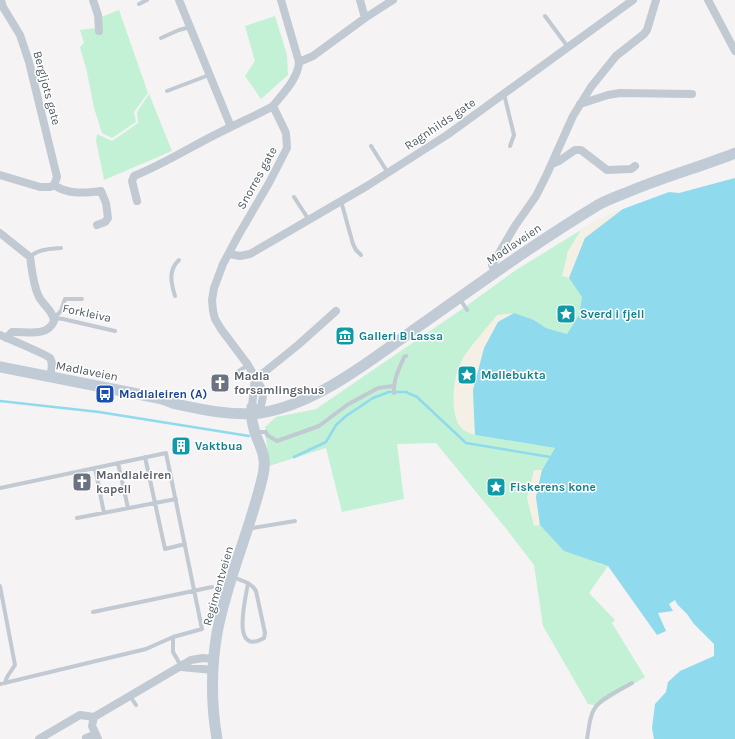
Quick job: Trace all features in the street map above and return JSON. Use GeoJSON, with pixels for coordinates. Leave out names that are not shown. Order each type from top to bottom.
{"type":"FeatureCollection","features":[{"type":"Feature","properties":{"kind":"main road","name":"Madlaveien"},"geometry":{"type":"LineString","coordinates":[[0,367],[169,401],[206,410],[235,413],[297,403],[325,389],[550,235],[600,204],[640,187],[735,153]]}},
{"type":"Feature","properties":{"kind":"main road","name":"Regimentveien"},"geometry":{"type":"LineString","coordinates":[[217,739],[213,700],[214,664],[218,632],[232,577],[249,526],[263,474],[264,459],[260,443],[261,436],[252,424],[257,409]]}},
{"type":"Feature","properties":{"kind":"street","name":"Bergljots gate"},"geometry":{"type":"LineString","coordinates":[[1,0],[20,35],[29,62],[55,165],[57,177],[54,186]]}},
{"type":"Feature","properties":{"kind":"street"},"geometry":{"type":"LineString","coordinates":[[93,0],[98,15],[99,31]]}},
{"type":"Feature","properties":{"kind":"street"},"geometry":{"type":"LineString","coordinates":[[179,0],[231,127]]}},
{"type":"Feature","properties":{"kind":"street"},"geometry":{"type":"LineString","coordinates":[[137,201],[132,181],[134,176],[158,166],[273,106],[296,76],[299,68],[299,62],[281,0]]}},
{"type":"Feature","properties":{"kind":"street"},"geometry":{"type":"LineString","coordinates":[[360,0],[365,18]]}},
{"type":"Feature","properties":{"kind":"street"},"geometry":{"type":"LineString","coordinates":[[299,62],[313,56],[365,18],[393,0]]}},
{"type":"Feature","properties":{"kind":"street","name":"Ragnhilds gate"},"geometry":{"type":"LineString","coordinates":[[229,254],[240,256],[250,254],[388,173],[447,135],[633,0]]}},
{"type":"Feature","properties":{"kind":"street"},"geometry":{"type":"LineString","coordinates":[[495,272],[492,265],[515,226],[536,196],[580,104],[591,87],[616,56],[647,30],[656,0]]}},
{"type":"Feature","properties":{"kind":"street"},"geometry":{"type":"LineString","coordinates":[[708,0],[735,50]]}},
{"type":"Feature","properties":{"kind":"street"},"geometry":{"type":"LineString","coordinates":[[580,104],[608,94],[692,94]]}},
{"type":"Feature","properties":{"kind":"street","name":"Snorres gate"},"geometry":{"type":"LineString","coordinates":[[257,409],[263,396],[262,389],[248,365],[220,329],[212,311],[212,300],[218,275],[287,148],[286,133],[273,106]]}},
{"type":"Feature","properties":{"kind":"street"},"geometry":{"type":"LineString","coordinates":[[552,164],[574,150],[581,150],[607,170],[631,169],[635,166]]}},
{"type":"Feature","properties":{"kind":"street"},"geometry":{"type":"LineString","coordinates":[[0,175],[40,187],[54,186],[65,191],[81,193],[101,191],[106,204],[108,218],[105,222],[97,225]]}},
{"type":"Feature","properties":{"kind":"street"},"geometry":{"type":"LineString","coordinates":[[0,233],[30,256]]}},
{"type":"Feature","properties":{"kind":"street","name":"Forkleiva"},"geometry":{"type":"LineString","coordinates":[[3,337],[12,332],[37,333],[53,325],[53,315],[43,304],[35,286],[30,256]]}},
{"type":"Feature","properties":{"kind":"street"},"geometry":{"type":"LineString","coordinates":[[255,376],[262,374],[336,311]]}},
{"type":"Feature","properties":{"kind":"street"},"geometry":{"type":"LineString","coordinates":[[3,337],[47,355],[52,364],[50,377]]}},
{"type":"Feature","properties":{"kind":"street"},"geometry":{"type":"LineString","coordinates":[[39,739],[80,715],[94,717],[181,666],[214,664]]}},
{"type":"Feature","properties":{"kind":"street"},"geometry":{"type":"LineString","coordinates":[[86,738],[97,736],[92,726],[94,717]]}},
{"type":"Feature","properties":{"kind":"lane"},"geometry":{"type":"LineString","coordinates":[[139,4],[147,0]]}},
{"type":"Feature","properties":{"kind":"lane"},"geometry":{"type":"LineString","coordinates":[[545,16],[568,48]]}},
{"type":"Feature","properties":{"kind":"lane"},"geometry":{"type":"LineString","coordinates":[[161,38],[190,27]]}},
{"type":"Feature","properties":{"kind":"lane"},"geometry":{"type":"LineString","coordinates":[[167,91],[209,75]]}},
{"type":"Feature","properties":{"kind":"lane"},"geometry":{"type":"LineString","coordinates":[[504,94],[514,135],[510,146]]}},
{"type":"Feature","properties":{"kind":"lane"},"geometry":{"type":"LineString","coordinates":[[371,146],[388,173]]}},
{"type":"Feature","properties":{"kind":"lane"},"geometry":{"type":"LineString","coordinates":[[294,197],[309,220]]}},
{"type":"Feature","properties":{"kind":"lane"},"geometry":{"type":"LineString","coordinates":[[341,201],[356,250],[362,255]]}},
{"type":"Feature","properties":{"kind":"lane"},"geometry":{"type":"LineString","coordinates":[[30,256],[42,250],[61,248]]}},
{"type":"Feature","properties":{"kind":"lane"},"geometry":{"type":"LineString","coordinates":[[175,296],[171,281],[171,272],[173,266],[179,260]]}},
{"type":"Feature","properties":{"kind":"lane"},"geometry":{"type":"LineString","coordinates":[[460,298],[468,310]]}},
{"type":"Feature","properties":{"kind":"lane","name":"Forkleiva"},"geometry":{"type":"LineString","coordinates":[[54,318],[61,311],[65,299],[82,299]]}},
{"type":"Feature","properties":{"kind":"lane","name":"Forkleiva"},"geometry":{"type":"LineString","coordinates":[[54,318],[115,331]]}},
{"type":"Feature","properties":{"kind":"lane"},"geometry":{"type":"LineString","coordinates":[[257,432],[266,432],[267,435],[277,441],[319,426],[347,405],[378,388],[393,389],[397,373],[404,357],[406,356]]}},
{"type":"Feature","properties":{"kind":"lane"},"geometry":{"type":"LineString","coordinates":[[236,373],[248,365]]}},
{"type":"Feature","properties":{"kind":"lane"},"geometry":{"type":"LineString","coordinates":[[0,488],[166,453],[202,629],[173,637],[146,649],[0,684]]}},
{"type":"Feature","properties":{"kind":"lane"},"geometry":{"type":"LineString","coordinates":[[145,458],[165,549],[185,544]]}},
{"type":"Feature","properties":{"kind":"lane"},"geometry":{"type":"LineString","coordinates":[[118,463],[128,508]]}},
{"type":"Feature","properties":{"kind":"lane"},"geometry":{"type":"LineString","coordinates":[[95,468],[104,513]]}},
{"type":"Feature","properties":{"kind":"lane"},"geometry":{"type":"LineString","coordinates":[[76,518],[176,499]]}},
{"type":"Feature","properties":{"kind":"lane"},"geometry":{"type":"LineString","coordinates":[[249,526],[253,528],[295,521]]}},
{"type":"Feature","properties":{"kind":"lane"},"geometry":{"type":"LineString","coordinates":[[232,577],[248,583],[256,591],[264,633],[264,638],[258,641],[248,640],[245,638],[242,630],[248,583]]}},
{"type":"Feature","properties":{"kind":"lane"},"geometry":{"type":"LineString","coordinates":[[0,586],[15,665],[5,683]]}},
{"type":"Feature","properties":{"kind":"lane"},"geometry":{"type":"LineString","coordinates":[[93,612],[212,587]]}},
{"type":"Feature","properties":{"kind":"lane"},"geometry":{"type":"LineString","coordinates":[[173,637],[173,652],[181,666]]}},
{"type":"Feature","properties":{"kind":"lane"},"geometry":{"type":"LineString","coordinates":[[587,739],[595,707],[605,699],[632,683]]}},
{"type":"Feature","properties":{"kind":"lane"},"geometry":{"type":"LineString","coordinates":[[130,696],[136,705]]}},
{"type":"Feature","properties":{"kind":"green space"},"geometry":{"type":"Polygon","coordinates":[[[119,10],[148,93],[134,112],[136,122],[112,138],[102,133],[94,108],[87,72],[80,47],[84,43],[80,30],[94,28],[98,34],[103,32],[101,17],[119,10]]]}},
{"type":"Feature","properties":{"kind":"green space"},"geometry":{"type":"Polygon","coordinates":[[[275,16],[287,55],[288,75],[261,99],[245,76],[255,61],[245,26],[275,16]]]}},
{"type":"Feature","properties":{"kind":"green space"},"geometry":{"type":"Polygon","coordinates":[[[149,94],[172,151],[104,180],[96,140],[97,134],[112,141],[138,123],[137,112],[149,94]]]}},
{"type":"Feature","properties":{"kind":"green space","name":"Møllebukta"},"geometry":{"type":"Polygon","coordinates":[[[623,209],[585,238],[582,297],[579,315],[567,334],[546,328],[534,320],[475,435],[555,448],[542,470],[600,564],[608,566],[589,593],[615,620],[612,623],[645,677],[598,706],[588,704],[543,626],[534,565],[436,443],[397,444],[404,499],[342,512],[326,448],[269,466],[265,427],[276,417],[316,409],[465,307],[516,270],[594,222],[623,209]]]}},
{"type":"Feature","properties":{"kind":"sand"},"geometry":{"type":"Polygon","coordinates":[[[623,209],[585,238],[569,278],[562,276],[568,251],[581,230],[594,222],[623,209]]]}},
{"type":"Feature","properties":{"kind":"sand","name":"Møllebukta"},"geometry":{"type":"Polygon","coordinates":[[[514,313],[498,322],[473,390],[475,435],[468,433],[459,425],[454,411],[454,385],[458,368],[468,351],[497,315],[514,313]]]}},
{"type":"Feature","properties":{"kind":"sand"},"geometry":{"type":"Polygon","coordinates":[[[534,470],[542,470],[536,497],[540,525],[534,526],[527,498],[534,470]]]}},
{"type":"Feature","properties":{"kind":"water"},"geometry":{"type":"Polygon","coordinates":[[[735,178],[735,739],[654,739],[652,728],[655,704],[666,692],[668,682],[680,671],[714,656],[714,644],[694,624],[675,600],[669,604],[673,611],[658,613],[666,631],[657,635],[608,566],[564,551],[540,525],[536,497],[542,470],[555,448],[475,435],[473,390],[484,348],[498,322],[514,313],[534,320],[546,328],[567,334],[579,315],[582,297],[569,278],[585,238],[623,209],[669,192],[679,193],[735,178]]]}},
{"type":"Feature","properties":{"kind":"waterway"},"geometry":{"type":"LineString","coordinates":[[294,457],[326,442],[336,425],[346,416],[373,398],[389,392],[406,392],[417,397],[466,443],[550,457]]}},
{"type":"Feature","properties":{"kind":"waterway"},"geometry":{"type":"LineString","coordinates":[[0,401],[99,412],[249,436]]}},
{"type":"Feature","properties":{"kind":"place","name":"Sverd i fjell"},"geometry":{"type":"Point","coordinates":[566,314]}},
{"type":"Feature","properties":{"kind":"place","name":"Galleri B Lassa"},"geometry":{"type":"Point","coordinates":[345,336]}},
{"type":"Feature","properties":{"kind":"place","name":"Møllebukta"},"geometry":{"type":"Point","coordinates":[467,375]}},
{"type":"Feature","properties":{"kind":"place","name":"Madla forsamlingshus"},"geometry":{"type":"Point","coordinates":[220,383]}},
{"type":"Feature","properties":{"kind":"place","name":"Madlaleiren (A)"},"geometry":{"type":"Point","coordinates":[105,394]}},
{"type":"Feature","properties":{"kind":"place","name":"Vaktbua"},"geometry":{"type":"Point","coordinates":[181,446]}},
{"type":"Feature","properties":{"kind":"place","name":"Mandlaleiren kapell"},"geometry":{"type":"Point","coordinates":[82,482]}},
{"type":"Feature","properties":{"kind":"place","name":"Fiskerens kone"},"geometry":{"type":"Point","coordinates":[496,487]}}]}
